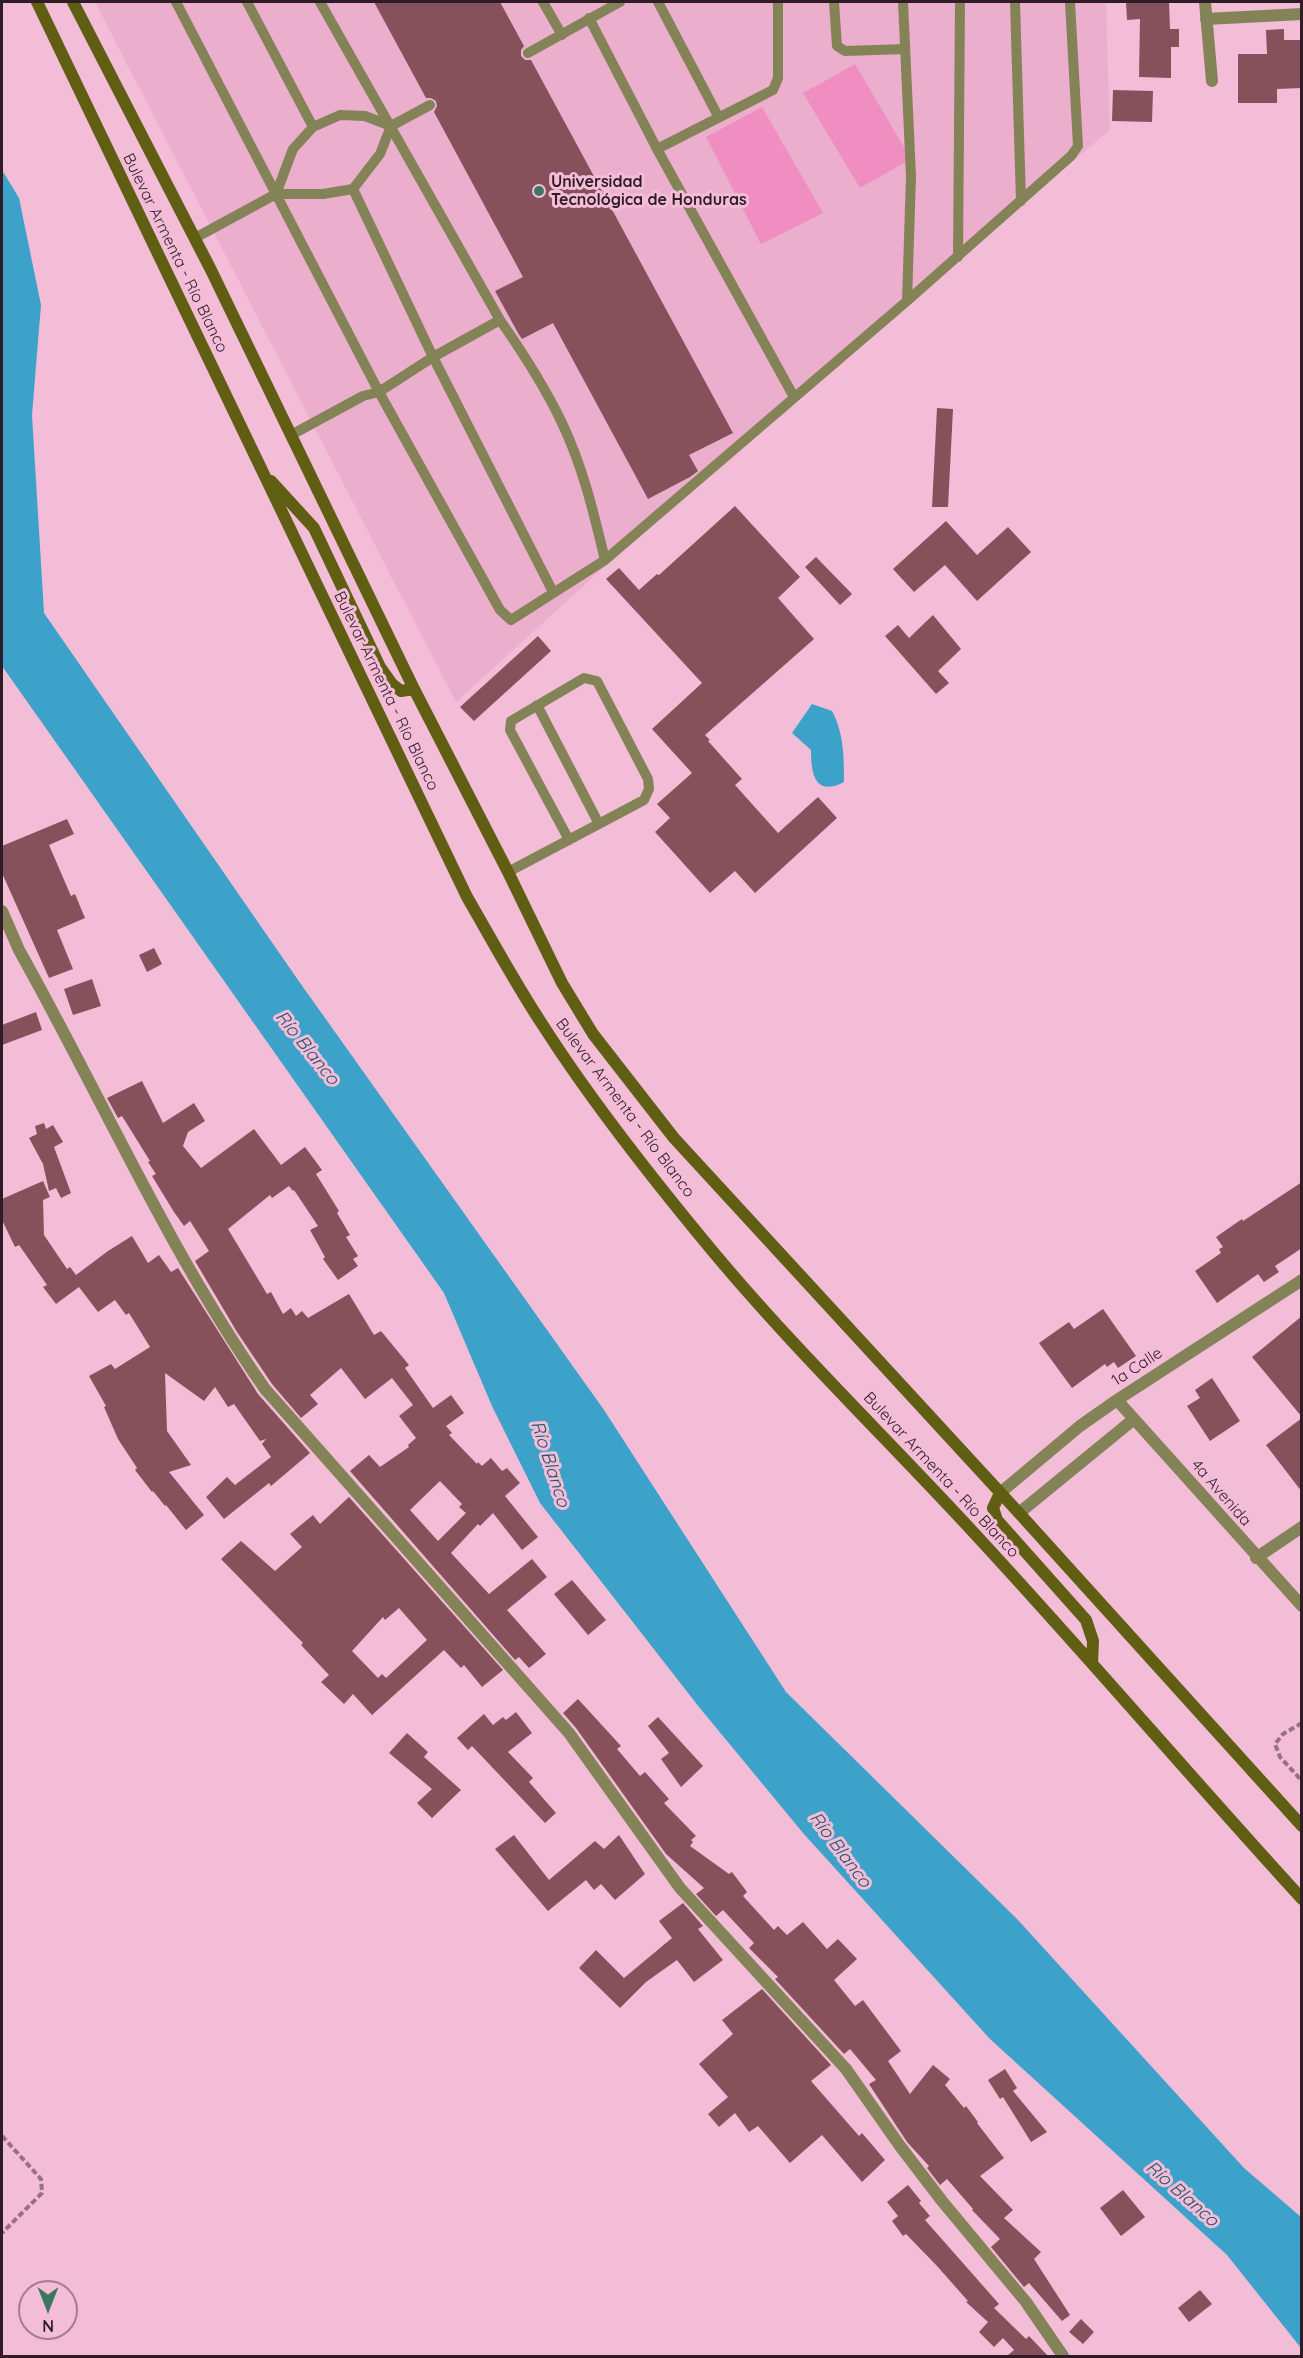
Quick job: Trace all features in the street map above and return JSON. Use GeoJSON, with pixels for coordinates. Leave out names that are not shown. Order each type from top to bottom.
{"type":"FeatureCollection","features":[{"type":"Feature","properties":{"kind":"main road","name":"Bulevar Armenta - Río Blanco"},"geometry":{"type":"LineString","coordinates":[[37,2],[467,897],[543,1026],[604,1113],[706,1243],[785,1332],[983,1543],[1302,1899]]}},
{"type":"Feature","properties":{"kind":"main road","name":"Bulevar Armenta - Río Blanco"},"geometry":{"type":"LineString","coordinates":[[73,2],[195,238],[414,689],[562,983],[593,1034],[668,1130],[1019,1513],[1302,1827]]}},
{"type":"Feature","properties":{"kind":"main road"},"geometry":{"type":"LineString","coordinates":[[262,472],[314,528],[380,667],[392,684],[401,690],[414,689]]}},
{"type":"Feature","properties":{"kind":"main road"},"geometry":{"type":"LineString","coordinates":[[1000,1493],[993,1508],[997,1520],[1086,1620],[1093,1641],[1092,1663]]}},
{"type":"Feature","properties":{"kind":"street"},"geometry":{"type":"LineString","coordinates":[[1205,2],[1212,81]]}},
{"type":"Feature","properties":{"kind":"street"},"geometry":{"type":"LineString","coordinates":[[1206,19],[1302,14]]}},
{"type":"Feature","properties":{"kind":"street"},"geometry":{"type":"LineString","coordinates":[[2,911],[19,950],[196,1280],[227,1334],[266,1389],[569,1733],[680,1888],[846,2068],[900,2146],[1026,2302],[1063,2356]]}},
{"type":"Feature","properties":{"kind":"street","name":"1a Calle"},"geometry":{"type":"LineString","coordinates":[[1000,1493],[1080,1426],[1302,1280]]}},
{"type":"Feature","properties":{"kind":"street","name":"4a Avenida"},"geometry":{"type":"LineString","coordinates":[[1117,1400],[1256,1558],[1302,1606]]}},
{"type":"Feature","properties":{"kind":"street"},"geometry":{"type":"LineString","coordinates":[[1019,1513],[1134,1419]]}},
{"type":"Feature","properties":{"kind":"street"},"geometry":{"type":"LineString","coordinates":[[1256,1558],[1302,1527]]}},
{"type":"Feature","properties":{"kind":"lane"},"geometry":{"type":"LineString","coordinates":[[176,2],[379,392],[500,610],[511,620],[605,560],[907,301],[1071,156],[1078,146],[1070,2]]}},
{"type":"Feature","properties":{"kind":"lane"},"geometry":{"type":"LineString","coordinates":[[247,2],[313,127]]}},
{"type":"Feature","properties":{"kind":"lane"},"geometry":{"type":"LineString","coordinates":[[320,2],[500,320],[532,368],[563,424],[590,499],[605,560]]}},
{"type":"Feature","properties":{"kind":"lane"},"geometry":{"type":"LineString","coordinates":[[543,2],[562,35]]}},
{"type":"Feature","properties":{"kind":"lane"},"geometry":{"type":"LineString","coordinates":[[528,53],[620,2]]}},
{"type":"Feature","properties":{"kind":"lane"},"geometry":{"type":"LineString","coordinates":[[658,2],[718,116]]}},
{"type":"Feature","properties":{"kind":"lane"},"geometry":{"type":"LineString","coordinates":[[657,148],[773,90],[778,78],[778,2]]}},
{"type":"Feature","properties":{"kind":"lane"},"geometry":{"type":"LineString","coordinates":[[834,2],[837,46],[845,51],[905,50]]}},
{"type":"Feature","properties":{"kind":"lane"},"geometry":{"type":"LineString","coordinates":[[903,2],[911,176],[907,301]]}},
{"type":"Feature","properties":{"kind":"lane"},"geometry":{"type":"LineString","coordinates":[[958,256],[960,2]]}},
{"type":"Feature","properties":{"kind":"lane"},"geometry":{"type":"LineString","coordinates":[[1015,2],[1021,201]]}},
{"type":"Feature","properties":{"kind":"lane"},"geometry":{"type":"LineString","coordinates":[[589,18],[657,148],[794,397]]}},
{"type":"Feature","properties":{"kind":"lane"},"geometry":{"type":"LineString","coordinates":[[195,238],[276,194],[323,194],[352,189],[380,154],[391,126],[430,105]]}},
{"type":"Feature","properties":{"kind":"lane"},"geometry":{"type":"LineString","coordinates":[[276,194],[293,149],[313,127],[340,115],[365,116],[391,126]]}},
{"type":"Feature","properties":{"kind":"lane"},"geometry":{"type":"LineString","coordinates":[[352,189],[433,357],[553,592]]}},
{"type":"Feature","properties":{"kind":"lane"},"geometry":{"type":"LineString","coordinates":[[291,435],[363,396],[379,392],[433,357],[500,320]]}},
{"type":"Feature","properties":{"kind":"lane"},"geometry":{"type":"LineString","coordinates":[[508,872],[569,840],[644,800],[649,789],[643,769],[597,681],[584,678],[511,721],[510,729],[569,840]]}},
{"type":"Feature","properties":{"kind":"lane"},"geometry":{"type":"LineString","coordinates":[[537,705],[599,824]]}},
{"type":"Feature","properties":{"kind":"path"},"geometry":{"type":"LineString","coordinates":[[1302,1723],[1283,1734],[1275,1744],[1280,1757],[1302,1781]]}},
{"type":"Feature","properties":{"kind":"path"},"geometry":{"type":"LineString","coordinates":[[2,2136],[41,2179],[42,2193],[2,2233]]}},
{"type":"Feature","properties":{"kind":"shaded area"},"geometry":{"type":"Polygon","coordinates":[[[95,2],[1106,2],[1110,130],[815,375],[456,702],[95,2]]]}},
{"type":"Feature","properties":{"kind":"shaded area"},"geometry":{"type":"Polygon","coordinates":[[[855,64],[911,159],[860,188],[803,93],[855,64]]]}},
{"type":"Feature","properties":{"kind":"shaded area"},"geometry":{"type":"Polygon","coordinates":[[[762,107],[823,213],[761,244],[706,137],[762,107]]]}},
{"type":"Feature","properties":{"kind":"water","name":"Río Blanco"},"geometry":{"type":"Polygon","coordinates":[[[2,170],[19,198],[41,305],[32,415],[44,613],[298,980],[604,1410],[786,1692],[1018,1920],[1244,2168],[1301,2217],[1301,2348],[1227,2255],[990,2039],[803,1833],[699,1707],[540,1503],[492,1406],[444,1293],[2,666],[2,170]]]}},
{"type":"Feature","properties":{"kind":"water"},"geometry":{"type":"Polygon","coordinates":[[[812,704],[832,711],[839,728],[844,782],[834,786],[827,787],[817,781],[812,767],[811,750],[792,733],[812,704]]]}},
{"type":"Feature","properties":{"kind":"building","name":"Universidad Tecnológica de Honduras"},"geometry":{"type":"Polygon","coordinates":[[[374,2],[500,2],[524,46],[521,56],[525,60],[531,60],[733,433],[689,455],[698,471],[690,477],[648,499],[553,323],[522,339],[518,333],[495,291],[523,277],[434,112],[437,106],[436,101],[426,98],[374,2]]]}},
{"type":"Feature","properties":{"kind":"building"},"geometry":{"type":"Polygon","coordinates":[[[1126,2],[1169,2],[1170,29],[1179,29],[1179,47],[1171,47],[1171,78],[1139,77],[1140,19],[1127,20],[1126,2]]]}},
{"type":"Feature","properties":{"kind":"building"},"geometry":{"type":"Polygon","coordinates":[[[1284,29],[1284,40],[1302,40],[1302,88],[1277,89],[1277,103],[1238,103],[1238,54],[1267,54],[1266,30],[1284,29]]]}},
{"type":"Feature","properties":{"kind":"building"},"geometry":{"type":"Polygon","coordinates":[[[1113,90],[1153,91],[1152,122],[1112,121],[1113,90]]]}},
{"type":"Feature","properties":{"kind":"building"},"geometry":{"type":"Polygon","coordinates":[[[937,408],[953,409],[948,507],[932,507],[937,408]]]}},
{"type":"Feature","properties":{"kind":"building"},"geometry":{"type":"Polygon","coordinates":[[[735,506],[800,577],[778,598],[814,639],[705,735],[742,779],[735,785],[778,833],[818,797],[837,818],[755,893],[735,871],[710,893],[655,832],[670,818],[657,804],[692,773],[652,729],[702,683],[606,579],[619,568],[639,590],[657,574],[659,575],[735,506]]]}},
{"type":"Feature","properties":{"kind":"building"},"geometry":{"type":"Polygon","coordinates":[[[946,521],[977,555],[1008,527],[1031,552],[977,601],[945,565],[914,592],[893,569],[946,521]]]}},
{"type":"Feature","properties":{"kind":"building"},"geometry":{"type":"Polygon","coordinates":[[[816,557],[852,594],[840,605],[805,567],[816,557]]]}},
{"type":"Feature","properties":{"kind":"building"},"geometry":{"type":"Polygon","coordinates":[[[933,615],[961,649],[938,671],[949,683],[936,694],[885,636],[898,625],[909,638],[933,615]]]}},
{"type":"Feature","properties":{"kind":"building"},"geometry":{"type":"Polygon","coordinates":[[[538,636],[551,651],[474,721],[460,707],[538,636]]]}},
{"type":"Feature","properties":{"kind":"building"},"geometry":{"type":"Polygon","coordinates":[[[67,819],[74,834],[49,845],[71,896],[75,894],[85,918],[57,930],[73,969],[49,978],[2,873],[2,846],[67,819]]]}},
{"type":"Feature","properties":{"kind":"building"},"geometry":{"type":"Polygon","coordinates":[[[154,948],[162,964],[147,972],[139,955],[154,948]]]}},
{"type":"Feature","properties":{"kind":"building"},"geometry":{"type":"Polygon","coordinates":[[[92,979],[101,1006],[73,1015],[64,989],[92,979]]]}},
{"type":"Feature","properties":{"kind":"building"},"geometry":{"type":"Polygon","coordinates":[[[36,1012],[42,1030],[2,1045],[2,1025],[36,1012]]]}},
{"type":"Feature","properties":{"kind":"building"},"geometry":{"type":"Polygon","coordinates":[[[142,1081],[163,1123],[194,1103],[205,1121],[188,1132],[183,1146],[201,1168],[254,1129],[281,1165],[305,1147],[322,1170],[316,1174],[339,1211],[337,1213],[350,1235],[346,1237],[358,1256],[353,1259],[358,1266],[338,1280],[323,1259],[325,1257],[310,1230],[318,1226],[289,1186],[272,1198],[270,1195],[228,1229],[267,1294],[271,1292],[283,1314],[291,1308],[296,1316],[302,1311],[308,1318],[349,1294],[374,1335],[381,1331],[409,1365],[405,1368],[433,1408],[451,1395],[464,1413],[446,1426],[452,1433],[449,1435],[477,1464],[478,1462],[482,1466],[491,1458],[502,1471],[507,1468],[520,1483],[505,1496],[538,1537],[522,1550],[493,1513],[480,1526],[478,1524],[451,1553],[489,1594],[532,1559],[547,1577],[507,1610],[546,1654],[529,1668],[519,1657],[515,1660],[350,1471],[369,1455],[380,1467],[409,1447],[408,1445],[416,1438],[399,1416],[413,1405],[392,1378],[365,1399],[341,1368],[310,1395],[318,1404],[301,1418],[272,1384],[237,1332],[195,1261],[209,1251],[190,1221],[184,1226],[174,1212],[152,1176],[156,1174],[148,1162],[150,1161],[122,1116],[118,1118],[107,1098],[142,1081]],[[440,1481],[410,1510],[438,1541],[466,1513],[459,1507],[462,1504],[440,1481]]]}},
{"type":"Feature","properties":{"kind":"building"},"geometry":{"type":"Polygon","coordinates":[[[44,1123],[46,1129],[53,1125],[63,1142],[54,1147],[71,1193],[61,1198],[56,1188],[49,1191],[43,1164],[29,1138],[37,1134],[35,1126],[44,1123]]]}},
{"type":"Feature","properties":{"kind":"building"},"geometry":{"type":"Polygon","coordinates":[[[43,1181],[50,1197],[43,1200],[44,1235],[67,1269],[70,1267],[76,1275],[132,1236],[148,1263],[159,1255],[171,1272],[178,1268],[258,1394],[310,1453],[271,1486],[269,1483],[224,1519],[206,1497],[227,1477],[235,1485],[271,1457],[262,1444],[266,1439],[260,1441],[234,1404],[228,1407],[215,1387],[204,1401],[165,1373],[167,1431],[191,1465],[169,1472],[204,1515],[186,1530],[135,1470],[137,1468],[118,1439],[104,1407],[106,1406],[89,1376],[111,1364],[115,1369],[150,1347],[129,1313],[126,1315],[115,1300],[98,1312],[79,1287],[56,1304],[43,1287],[47,1285],[19,1245],[15,1247],[2,1220],[2,1199],[43,1181]]]}},
{"type":"Feature","properties":{"kind":"building"},"geometry":{"type":"Polygon","coordinates":[[[1302,1182],[1302,1248],[1275,1266],[1279,1272],[1264,1282],[1258,1274],[1217,1303],[1195,1271],[1221,1253],[1219,1249],[1223,1247],[1216,1237],[1302,1182]]]}},
{"type":"Feature","properties":{"kind":"building"},"geometry":{"type":"Polygon","coordinates":[[[1103,1309],[1136,1356],[1118,1368],[1114,1362],[1107,1367],[1105,1364],[1072,1388],[1039,1343],[1069,1322],[1074,1329],[1103,1309]]]}},
{"type":"Feature","properties":{"kind":"building"},"geometry":{"type":"Polygon","coordinates":[[[1302,1316],[1302,1417],[1252,1357],[1302,1316]]]}},
{"type":"Feature","properties":{"kind":"building"},"geometry":{"type":"Polygon","coordinates":[[[1212,1378],[1240,1421],[1210,1441],[1187,1406],[1200,1398],[1195,1390],[1212,1378]]]}},
{"type":"Feature","properties":{"kind":"building"},"geometry":{"type":"Polygon","coordinates":[[[1302,1418],[1302,1492],[1266,1445],[1302,1418]]]}},
{"type":"Feature","properties":{"kind":"building"},"geometry":{"type":"Polygon","coordinates":[[[349,1497],[503,1670],[482,1687],[464,1665],[461,1668],[444,1650],[372,1715],[353,1694],[344,1704],[321,1682],[329,1675],[301,1645],[303,1643],[221,1559],[241,1541],[275,1571],[302,1547],[290,1534],[313,1515],[320,1524],[349,1497]],[[399,1608],[385,1620],[383,1617],[352,1651],[378,1678],[382,1674],[386,1678],[427,1640],[399,1608]]]}},
{"type":"Feature","properties":{"kind":"building"},"geometry":{"type":"Polygon","coordinates":[[[572,1580],[606,1620],[588,1635],[554,1594],[572,1580]]]}},
{"type":"Feature","properties":{"kind":"building"},"geometry":{"type":"Polygon","coordinates":[[[578,1699],[621,1746],[617,1749],[640,1776],[645,1772],[669,1799],[664,1803],[696,1836],[691,1840],[693,1842],[690,1846],[729,1874],[732,1872],[747,1892],[743,1896],[774,1930],[778,1926],[787,1935],[803,1922],[827,1949],[838,1939],[857,1959],[834,1980],[855,2006],[863,2000],[901,2051],[888,2061],[910,2094],[933,2065],[950,2079],[945,2085],[964,2108],[966,2106],[1004,2158],[980,2176],[1013,2210],[1004,2218],[1041,2252],[1034,2259],[1070,2315],[1062,2321],[1029,2283],[1024,2287],[991,2247],[1000,2239],[947,2179],[940,2185],[927,2168],[929,2166],[907,2142],[869,2084],[876,2080],[850,2049],[844,2054],[775,1979],[778,1977],[749,1948],[754,1943],[723,1910],[716,1916],[696,1894],[704,1888],[666,1854],[563,1713],[578,1699]]]}},
{"type":"Feature","properties":{"kind":"building"},"geometry":{"type":"Polygon","coordinates":[[[516,1712],[532,1733],[508,1752],[533,1778],[529,1782],[556,1813],[545,1823],[472,1746],[468,1750],[457,1738],[484,1714],[493,1725],[503,1717],[506,1720],[516,1712]]]}},
{"type":"Feature","properties":{"kind":"building"},"geometry":{"type":"Polygon","coordinates":[[[658,1717],[703,1766],[681,1787],[661,1759],[669,1753],[648,1726],[658,1717]]]}},
{"type":"Feature","properties":{"kind":"building"},"geometry":{"type":"Polygon","coordinates":[[[407,1733],[428,1752],[424,1757],[461,1790],[432,1818],[417,1803],[432,1789],[389,1753],[407,1733]]]}},
{"type":"Feature","properties":{"kind":"building"},"geometry":{"type":"Polygon","coordinates":[[[514,1835],[549,1880],[595,1841],[604,1849],[619,1835],[645,1874],[615,1900],[601,1884],[594,1890],[586,1880],[548,1911],[495,1849],[514,1835]]]}},
{"type":"Feature","properties":{"kind":"building"},"geometry":{"type":"Polygon","coordinates":[[[683,1903],[703,1926],[698,1929],[723,1960],[694,1982],[677,1960],[646,1982],[620,2008],[579,1968],[596,1950],[624,1978],[672,1938],[659,1921],[683,1903]]]}},
{"type":"Feature","properties":{"kind":"building"},"geometry":{"type":"Polygon","coordinates":[[[762,1989],[831,2065],[811,2081],[859,2136],[862,2133],[885,2160],[862,2182],[822,2135],[790,2163],[758,2126],[749,2132],[735,2113],[719,2127],[708,2114],[728,2097],[699,2064],[733,2034],[722,2020],[762,1989]]]}},
{"type":"Feature","properties":{"kind":"building"},"geometry":{"type":"Polygon","coordinates":[[[1005,2069],[1017,2088],[1013,2091],[1047,2132],[1031,2142],[1003,2097],[1000,2099],[988,2080],[1005,2069]]]}},
{"type":"Feature","properties":{"kind":"building"},"geometry":{"type":"Polygon","coordinates":[[[908,2185],[930,2216],[925,2220],[999,2304],[994,2308],[1026,2339],[1029,2336],[1048,2356],[1007,2356],[1014,2350],[1003,2338],[994,2347],[979,2332],[988,2322],[966,2302],[968,2301],[906,2234],[903,2236],[892,2221],[898,2216],[887,2202],[908,2185]]]}},
{"type":"Feature","properties":{"kind":"building"},"geometry":{"type":"Polygon","coordinates":[[[1123,2190],[1145,2217],[1121,2236],[1100,2208],[1123,2190]]]}},
{"type":"Feature","properties":{"kind":"building"},"geometry":{"type":"Polygon","coordinates":[[[1200,2290],[1212,2304],[1189,2322],[1178,2308],[1200,2290]]]}},
{"type":"Feature","properties":{"kind":"building"},"geometry":{"type":"Polygon","coordinates":[[[1081,2319],[1094,2332],[1083,2344],[1069,2332],[1081,2319]]]}},
{"type":"Feature","properties":{"kind":"place","name":"Universidad Tecnológica de Honduras"},"geometry":{"type":"Point","coordinates":[539,191]}}]}
